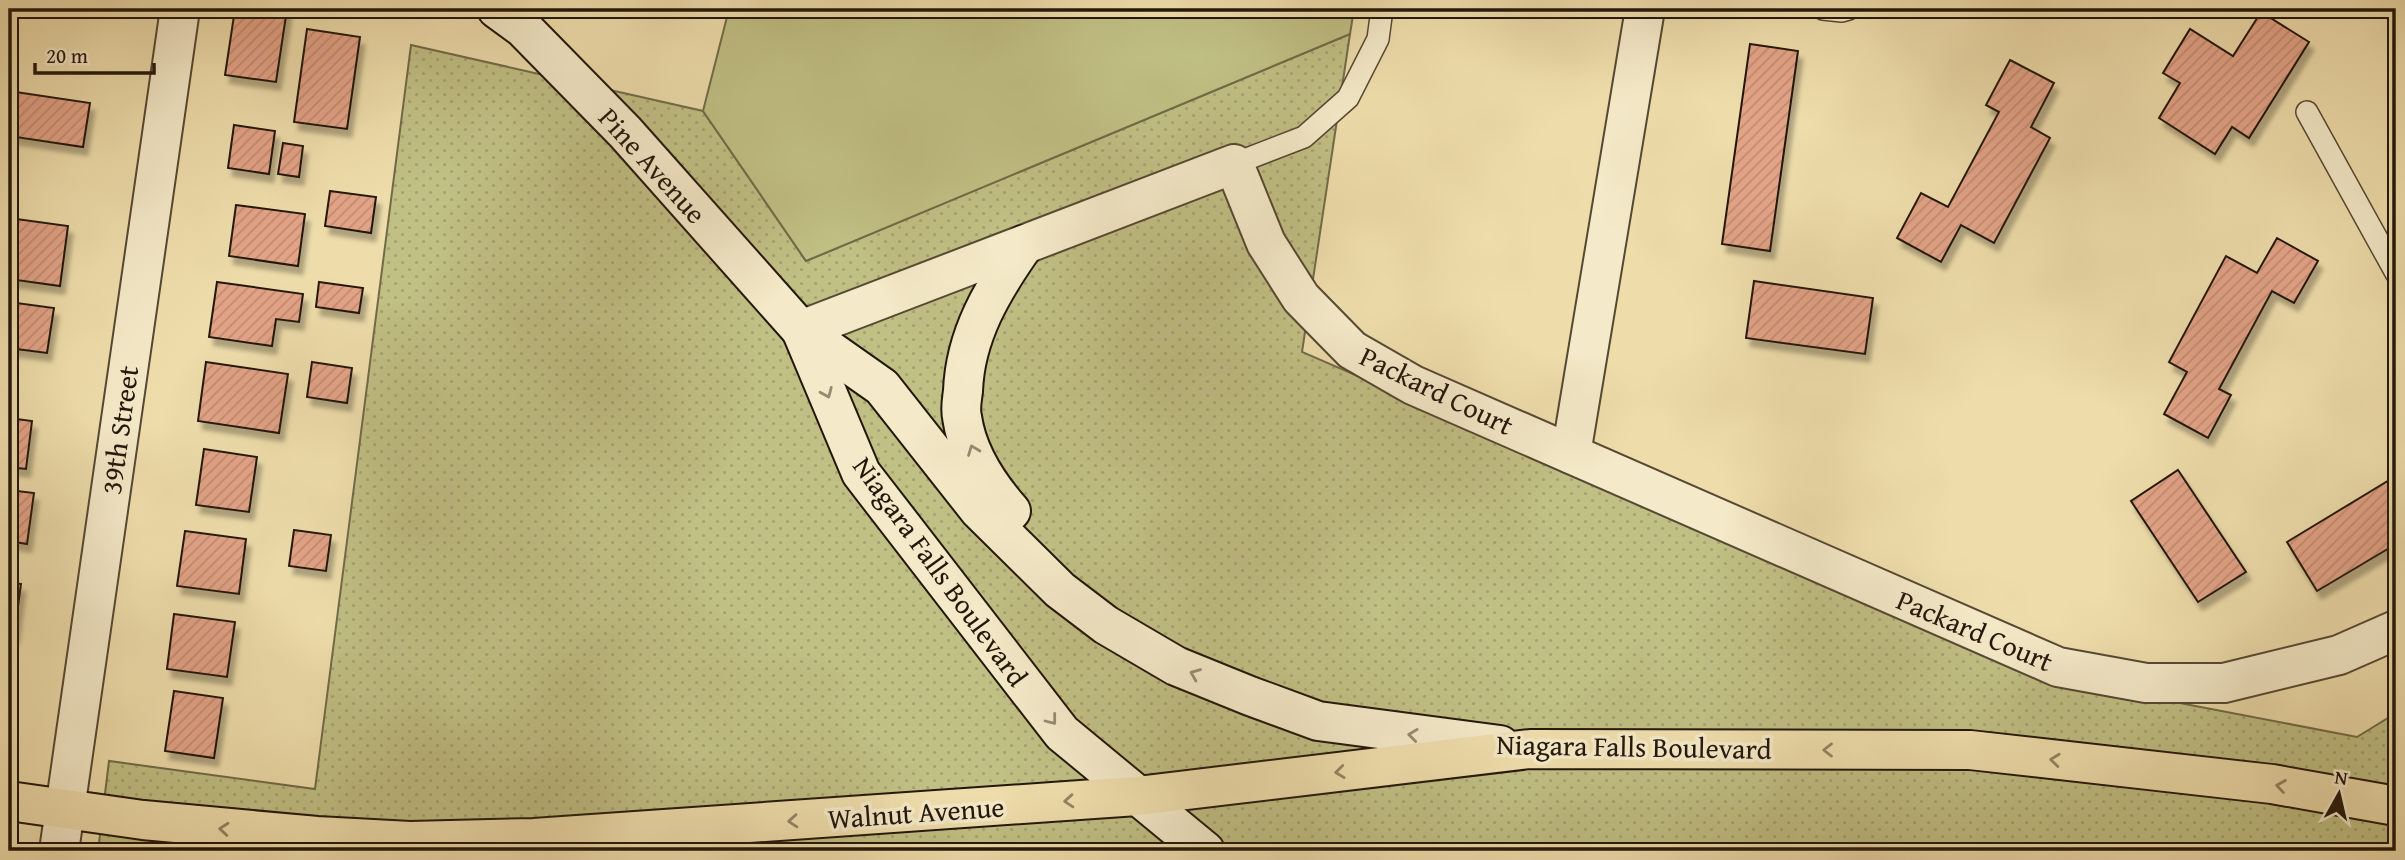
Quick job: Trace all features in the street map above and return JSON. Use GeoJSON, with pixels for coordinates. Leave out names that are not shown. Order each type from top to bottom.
{"type":"FeatureCollection","features":[{"type":"Feature","properties":{"kind":"main road","name":"Walnut Avenue"},"geometry":{"type":"LineString","coordinates":[[9,801],[222,829],[410,841],[534,838],[1137,796],[1530,749]]}},
{"type":"Feature","properties":{"kind":"main road","name":"Niagara Falls Boulevard"},"geometry":{"type":"LineString","coordinates":[[1530,749],[1970,750],[2272,784],[2396,806]]}},
{"type":"Feature","properties":{"kind":"street","name":"39th Street"},"geometry":{"type":"LineString","coordinates":[[59,851],[180,9]]}},
{"type":"Feature","properties":{"kind":"street","name":"Pine Avenue"},"geometry":{"type":"LineString","coordinates":[[497,9],[523,28],[625,132],[801,330]]}},
{"type":"Feature","properties":{"kind":"street"},"geometry":{"type":"LineString","coordinates":[[1572,454],[1645,9]]}},
{"type":"Feature","properties":{"kind":"street"},"geometry":{"type":"LineString","coordinates":[[801,330],[1234,164]]}},
{"type":"Feature","properties":{"kind":"street","name":"Packard Court"},"geometry":{"type":"LineString","coordinates":[[1234,164],[1266,243],[1300,298],[1352,350],[1413,385],[2058,667],[2146,683],[2224,683],[2339,655],[2396,630]]}},
{"type":"Feature","properties":{"kind":"street"},"geometry":{"type":"LineString","coordinates":[[1024,245],[1002,275],[984,308],[971,342],[963,376],[961,416],[973,454],[991,489],[1034,538],[1060,590]]}},
{"type":"Feature","properties":{"kind":"street","name":"Niagara Falls Boulevard"},"geometry":{"type":"LineString","coordinates":[[801,330],[882,387],[979,510],[1060,590],[1106,625],[1176,666],[1318,721],[1530,749]]}},
{"type":"Feature","properties":{"kind":"street","name":"Niagara Falls Boulevard"},"geometry":{"type":"LineString","coordinates":[[801,330],[861,473],[1062,733],[1205,851]]}},
{"type":"Feature","properties":{"kind":"lane"},"geometry":{"type":"LineString","coordinates":[[1234,164],[1304,137],[1348,98],[1378,39],[1382,9]]}},
{"type":"Feature","properties":{"kind":"lane"},"geometry":{"type":"LineString","coordinates":[[1823,9],[1849,9]]}},
{"type":"Feature","properties":{"kind":"lane"},"geometry":{"type":"LineString","coordinates":[[2307,112],[2396,273]]}},
{"type":"Feature","properties":{"kind":"shaded area"},"geometry":{"type":"Polygon","coordinates":[[[729,9],[1354,9],[1350,34],[806,261],[703,111],[729,9]]]}},
{"type":"Feature","properties":{"kind":"shaded area"},"geometry":{"type":"Polygon","coordinates":[[[1350,34],[1302,352],[2060,680],[2357,737],[2396,713],[2396,851],[98,851],[109,761],[315,789],[411,45],[703,111],[806,261],[1350,34]]]}},
{"type":"Feature","properties":{"kind":"building"},"geometry":{"type":"Polygon","coordinates":[[[235,9],[287,9],[276,82],[225,75],[235,9]]]}},
{"type":"Feature","properties":{"kind":"building"},"geometry":{"type":"Polygon","coordinates":[[[2261,12],[2309,42],[2249,138],[2232,127],[2215,154],[2159,118],[2180,83],[2163,73],[2190,29],[2233,56],[2261,12]]]}},
{"type":"Feature","properties":{"kind":"building"},"geometry":{"type":"Polygon","coordinates":[[[307,29],[360,37],[347,129],[294,122],[307,29]]]}},
{"type":"Feature","properties":{"kind":"building"},"geometry":{"type":"Polygon","coordinates":[[[1750,44],[1798,51],[1770,251],[1722,244],[1750,44]]]}},
{"type":"Feature","properties":{"kind":"building"},"geometry":{"type":"Polygon","coordinates":[[[2010,60],[2054,83],[2031,127],[2050,138],[1994,243],[1961,225],[1941,262],[1897,238],[1921,193],[1948,207],[1999,112],[1986,105],[2010,60]]]}},
{"type":"Feature","properties":{"kind":"building"},"geometry":{"type":"Polygon","coordinates":[[[9,91],[90,103],[83,147],[9,136],[9,91]]]}},
{"type":"Feature","properties":{"kind":"building"},"geometry":{"type":"Polygon","coordinates":[[[234,125],[275,131],[269,174],[228,168],[234,125]]]}},
{"type":"Feature","properties":{"kind":"building"},"geometry":{"type":"Polygon","coordinates":[[[283,143],[303,146],[299,177],[278,174],[283,143]]]}},
{"type":"Feature","properties":{"kind":"building"},"geometry":{"type":"Polygon","coordinates":[[[330,191],[376,197],[371,233],[325,226],[330,191]]]}},
{"type":"Feature","properties":{"kind":"building"},"geometry":{"type":"Polygon","coordinates":[[[236,205],[305,214],[298,266],[229,256],[236,205]]]}},
{"type":"Feature","properties":{"kind":"building"},"geometry":{"type":"Polygon","coordinates":[[[9,218],[68,226],[60,286],[9,279],[9,218]]]}},
{"type":"Feature","properties":{"kind":"building"},"geometry":{"type":"Polygon","coordinates":[[[2277,238],[2318,261],[2294,303],[2272,291],[2219,389],[2231,395],[2208,438],[2164,414],[2187,372],[2169,362],[2226,256],[2257,273],[2277,238]]]}},
{"type":"Feature","properties":{"kind":"building"},"geometry":{"type":"Polygon","coordinates":[[[1754,281],[1873,298],[1865,354],[1746,338],[1754,281]]]}},
{"type":"Feature","properties":{"kind":"building"},"geometry":{"type":"Polygon","coordinates":[[[217,282],[303,294],[299,322],[276,319],[272,346],[209,337],[217,282]]]}},
{"type":"Feature","properties":{"kind":"building"},"geometry":{"type":"Polygon","coordinates":[[[319,282],[363,288],[359,313],[316,307],[319,282]]]}},
{"type":"Feature","properties":{"kind":"building"},"geometry":{"type":"Polygon","coordinates":[[[9,302],[54,308],[47,353],[9,348],[9,302]]]}},
{"type":"Feature","properties":{"kind":"building"},"geometry":{"type":"Polygon","coordinates":[[[206,362],[288,374],[279,433],[198,421],[206,362]]]}},
{"type":"Feature","properties":{"kind":"building"},"geometry":{"type":"Polygon","coordinates":[[[312,362],[352,368],[347,403],[307,397],[312,362]]]}},
{"type":"Feature","properties":{"kind":"building"},"geometry":{"type":"Polygon","coordinates":[[[9,418],[32,421],[26,469],[9,467],[9,418]]]}},
{"type":"Feature","properties":{"kind":"building"},"geometry":{"type":"Polygon","coordinates":[[[204,449],[257,457],[249,512],[196,505],[204,449]]]}},
{"type":"Feature","properties":{"kind":"building"},"geometry":{"type":"Polygon","coordinates":[[[2178,470],[2246,572],[2198,602],[2131,501],[2178,470]]]}},
{"type":"Feature","properties":{"kind":"building"},"geometry":{"type":"Polygon","coordinates":[[[2396,476],[2396,544],[2317,591],[2287,542],[2396,476]]]}},
{"type":"Feature","properties":{"kind":"building"},"geometry":{"type":"Polygon","coordinates":[[[9,490],[34,493],[27,544],[9,541],[9,490]]]}},
{"type":"Feature","properties":{"kind":"building"},"geometry":{"type":"Polygon","coordinates":[[[294,530],[331,535],[326,571],[289,566],[294,530]]]}},
{"type":"Feature","properties":{"kind":"building"},"geometry":{"type":"Polygon","coordinates":[[[185,531],[246,539],[239,594],[177,586],[185,531]]]}},
{"type":"Feature","properties":{"kind":"building"},"geometry":{"type":"Polygon","coordinates":[[[9,583],[21,584],[14,636],[9,635],[9,583]]]}},
{"type":"Feature","properties":{"kind":"building"},"geometry":{"type":"Polygon","coordinates":[[[174,614],[235,622],[227,677],[167,669],[174,614]]]}},
{"type":"Feature","properties":{"kind":"building"},"geometry":{"type":"Polygon","coordinates":[[[174,691],[223,698],[214,758],[165,751],[174,691]]]}}]}
